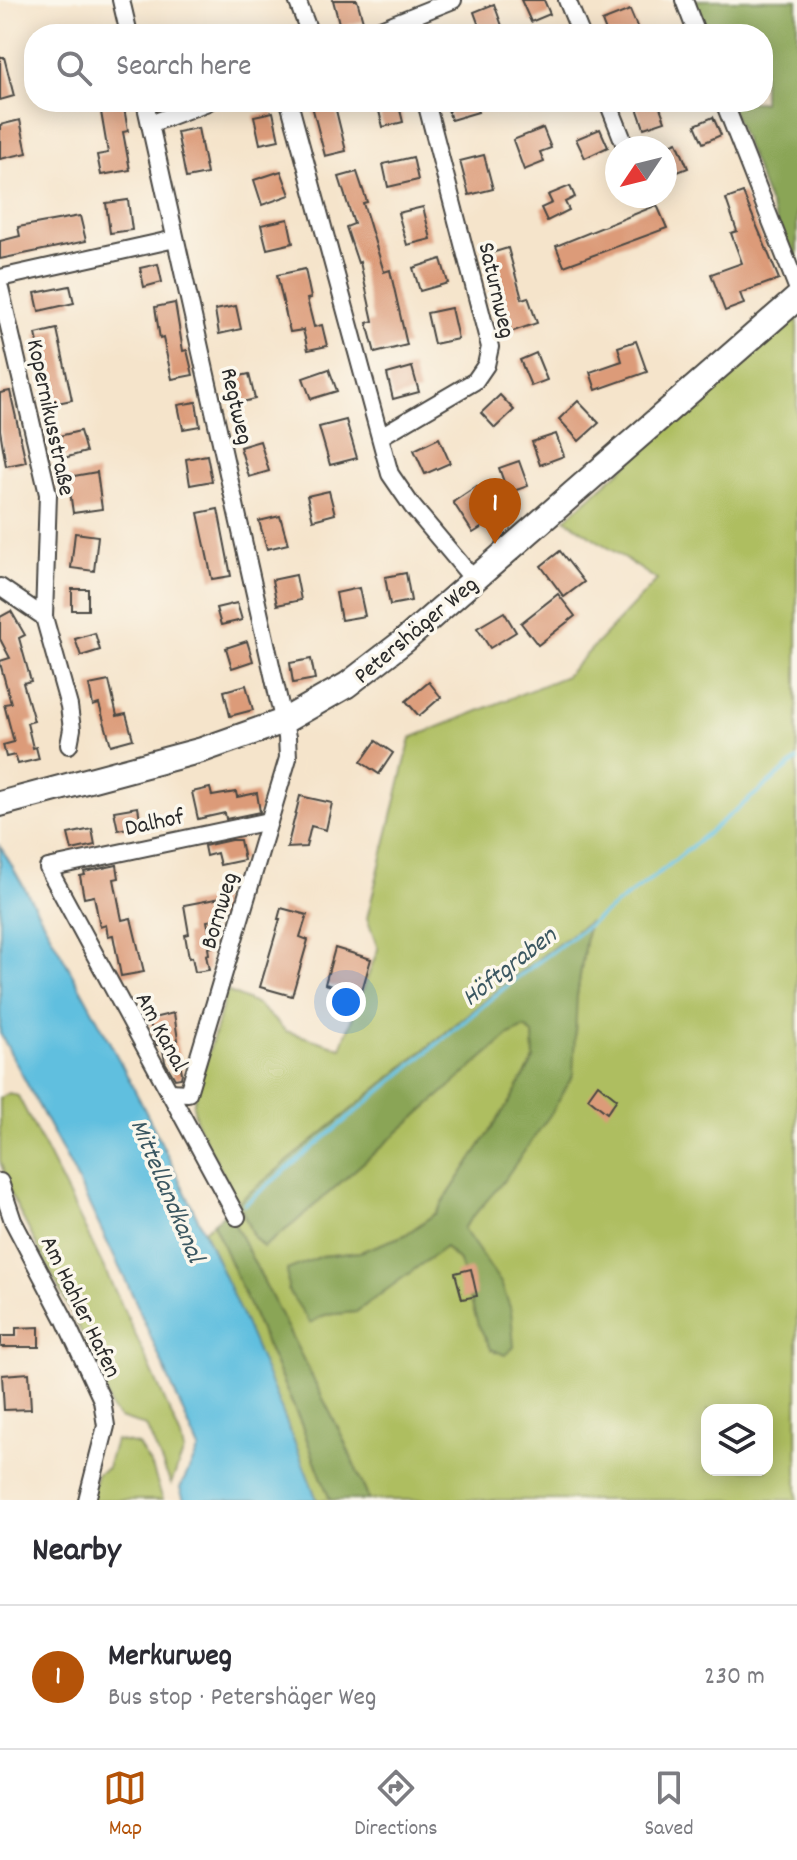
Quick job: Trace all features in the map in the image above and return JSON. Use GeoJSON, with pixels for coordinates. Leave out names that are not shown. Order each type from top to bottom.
{"type":"FeatureCollection","features":[{"type":"Feature","properties":{"kind":"street"},"geometry":{"type":"LineString","coordinates":[[121,0],[127,24]]}},
{"type":"Feature","properties":{"kind":"street"},"geometry":{"type":"LineString","coordinates":[[297,0],[306,24]]}},
{"type":"Feature","properties":{"kind":"street"},"geometry":{"type":"LineString","coordinates":[[413,24],[453,0]]}},
{"type":"Feature","properties":{"kind":"street"},"geometry":{"type":"LineString","coordinates":[[567,0],[577,24]]}},
{"type":"Feature","properties":{"kind":"street"},"geometry":{"type":"LineString","coordinates":[[684,0],[693,24]]}},
{"type":"Feature","properties":{"kind":"street","name":"Regtweg"},"geometry":{"type":"LineString","coordinates":[[147,112],[284,721]]}},
{"type":"Feature","properties":{"kind":"street"},"geometry":{"type":"LineString","coordinates":[[150,124],[182,112]]}},
{"type":"Feature","properties":{"kind":"street"},"geometry":{"type":"LineString","coordinates":[[292,112],[390,474],[412,506],[474,580]]}},
{"type":"Feature","properties":{"kind":"street","name":"Saturnweg"},"geometry":{"type":"LineString","coordinates":[[381,436],[475,381],[486,365],[490,347],[429,112]]}},
{"type":"Feature","properties":{"kind":"street"},"geometry":{"type":"LineString","coordinates":[[612,112],[621,136]]}},
{"type":"Feature","properties":{"kind":"street"},"geometry":{"type":"LineString","coordinates":[[728,112],[797,287]]}},
{"type":"Feature","properties":{"kind":"street"},"geometry":{"type":"LineString","coordinates":[[0,278],[175,239]]}},
{"type":"Feature","properties":{"kind":"street","name":"Kopernikusstraße"},"geometry":{"type":"LineString","coordinates":[[0,288],[48,494],[44,617],[69,706],[72,729],[69,745]]}},
{"type":"Feature","properties":{"kind":"street","name":"Petershäger Weg"},"geometry":{"type":"LineString","coordinates":[[0,804],[202,750],[284,721],[347,685],[404,641],[797,298]]}},
{"type":"Feature","properties":{"kind":"street"},"geometry":{"type":"LineString","coordinates":[[0,587],[44,617]]}},
{"type":"Feature","properties":{"kind":"street","name":"Bornweg"},"geometry":{"type":"LineString","coordinates":[[169,1092],[188,1093],[288,758],[284,721]]}},
{"type":"Feature","properties":{"kind":"street","name":"Dalhof"},"geometry":{"type":"LineString","coordinates":[[48,868],[269,821]]}},
{"type":"Feature","properties":{"kind":"street","name":"Am Kanal"},"geometry":{"type":"LineString","coordinates":[[48,868],[237,1217]]}},
{"type":"Feature","properties":{"kind":"street","name":"Am Hahler Hafen"},"geometry":{"type":"LineString","coordinates":[[0,1182],[13,1221],[64,1318],[102,1400],[106,1426],[87,1500]]}},
{"type":"Feature","properties":{"kind":"green space"},"geometry":{"type":"Polygon","coordinates":[[[690,0],[797,0],[797,273],[733,112],[773,112],[773,24],[699,24],[690,0]]]}},
{"type":"Feature","properties":{"kind":"green space"},"geometry":{"type":"Polygon","coordinates":[[[797,316],[797,1500],[369,1500],[343,1438],[228,1211],[238,1202],[197,1124],[193,1105],[227,991],[258,1005],[286,1031],[341,1048],[378,949],[367,918],[411,738],[566,676],[657,580],[565,519],[797,316]],[[588,923],[515,976],[238,1202],[253,1236],[263,1247],[509,1035],[525,1027],[533,1034],[534,1059],[436,1213],[405,1235],[360,1252],[322,1256],[325,1315],[356,1312],[444,1247],[459,1261],[478,1324],[473,1245],[463,1228],[577,996],[588,923]]]}},
{"type":"Feature","properties":{"kind":"green space"},"geometry":{"type":"Polygon","coordinates":[[[588,922],[577,996],[573,1075],[552,1112],[502,1183],[463,1228],[501,1283],[511,1310],[514,1347],[505,1355],[491,1349],[478,1324],[459,1261],[445,1247],[356,1312],[325,1315],[310,1323],[288,1290],[287,1270],[322,1256],[360,1252],[405,1235],[436,1213],[534,1059],[533,1034],[525,1028],[509,1035],[263,1247],[253,1236],[238,1202],[515,976],[588,922]]]}},
{"type":"Feature","properties":{"kind":"green space"},"geometry":{"type":"Polygon","coordinates":[[[9,1093],[18,1096],[61,1180],[181,1438],[184,1451],[171,1484],[146,1426],[119,1418],[111,1409],[99,1367],[12,1197],[0,1161],[0,1098],[9,1093]]]}},
{"type":"Feature","properties":{"kind":"green space"},"geometry":{"type":"Polygon","coordinates":[[[228,1211],[343,1438],[369,1500],[330,1500],[300,1421],[213,1223],[228,1211]]]}},
{"type":"Feature","properties":{"kind":"green space"},"geometry":{"type":"Polygon","coordinates":[[[213,1223],[300,1422],[330,1500],[317,1500],[204,1230],[213,1223]]]}},
{"type":"Feature","properties":{"kind":"green space"},"geometry":{"type":"Polygon","coordinates":[[[115,1440],[138,1445],[152,1467],[163,1500],[89,1500],[97,1474],[107,1468],[115,1440]]]}},
{"type":"Feature","properties":{"kind":"water","name":"Mittellandkanal"},"geometry":{"type":"Polygon","coordinates":[[[0,846],[99,1023],[168,1156],[261,1361],[317,1500],[184,1500],[180,1488],[199,1449],[134,1298],[72,1169],[0,1033],[0,846]]]}},
{"type":"Feature","properties":{"kind":"building"},"geometry":{"type":"Polygon","coordinates":[[[333,0],[357,0],[363,21],[339,24],[333,0]]]}},
{"type":"Feature","properties":{"kind":"building"},"geometry":{"type":"Polygon","coordinates":[[[521,0],[544,0],[550,14],[531,22],[521,0]]]}},
{"type":"Feature","properties":{"kind":"building"},"geometry":{"type":"Polygon","coordinates":[[[494,4],[501,24],[478,24],[474,12],[494,4]]]}},
{"type":"Feature","properties":{"kind":"building"},"geometry":{"type":"Polygon","coordinates":[[[630,10],[636,24],[603,24],[602,21],[630,10]]]}},
{"type":"Feature","properties":{"kind":"building"},"geometry":{"type":"Polygon","coordinates":[[[0,57],[4,57],[14,96],[0,100],[0,57]]]}},
{"type":"Feature","properties":{"kind":"building"},"geometry":{"type":"Polygon","coordinates":[[[101,112],[125,112],[128,131],[123,132],[130,170],[101,175],[97,155],[108,153],[101,112]]]}},
{"type":"Feature","properties":{"kind":"building"},"geometry":{"type":"Polygon","coordinates":[[[273,112],[279,140],[260,144],[254,116],[273,112]]]}},
{"type":"Feature","properties":{"kind":"building"},"geometry":{"type":"Polygon","coordinates":[[[314,112],[336,112],[346,151],[325,156],[314,112]]]}},
{"type":"Feature","properties":{"kind":"building"},"geometry":{"type":"Polygon","coordinates":[[[379,112],[400,112],[403,122],[383,127],[379,112]]]}},
{"type":"Feature","properties":{"kind":"building"},"geometry":{"type":"Polygon","coordinates":[[[449,112],[478,112],[451,120],[449,112]]]}},
{"type":"Feature","properties":{"kind":"building"},"geometry":{"type":"Polygon","coordinates":[[[638,112],[662,112],[665,121],[644,128],[638,112]]]}},
{"type":"Feature","properties":{"kind":"building"},"geometry":{"type":"Polygon","coordinates":[[[713,117],[721,135],[703,143],[695,125],[713,117]]]}},
{"type":"Feature","properties":{"kind":"building"},"geometry":{"type":"Polygon","coordinates":[[[20,120],[27,153],[0,159],[0,125],[20,120]]]}},
{"type":"Feature","properties":{"kind":"building"},"geometry":{"type":"Polygon","coordinates":[[[198,128],[207,174],[186,178],[177,132],[198,128]]]}},
{"type":"Feature","properties":{"kind":"building"},"geometry":{"type":"Polygon","coordinates":[[[543,128],[551,148],[540,152],[544,162],[524,170],[513,140],[543,128]]]}},
{"type":"Feature","properties":{"kind":"building"},"geometry":{"type":"Polygon","coordinates":[[[600,129],[605,148],[585,158],[576,139],[600,129]]]}},
{"type":"Feature","properties":{"kind":"building"},"geometry":{"type":"Polygon","coordinates":[[[677,142],[688,168],[677,172],[677,142]]]}},
{"type":"Feature","properties":{"kind":"building"},"geometry":{"type":"Polygon","coordinates":[[[484,155],[493,189],[469,195],[460,161],[484,155]]]}},
{"type":"Feature","properties":{"kind":"building"},"geometry":{"type":"Polygon","coordinates":[[[413,157],[418,180],[388,187],[383,164],[413,157]]]}},
{"type":"Feature","properties":{"kind":"building"},"geometry":{"type":"Polygon","coordinates":[[[281,171],[290,195],[262,205],[254,180],[281,171]]]}},
{"type":"Feature","properties":{"kind":"building"},"geometry":{"type":"Polygon","coordinates":[[[357,172],[384,272],[390,270],[407,345],[375,353],[367,323],[373,321],[360,262],[346,227],[354,224],[339,177],[357,172]]]}},
{"type":"Feature","properties":{"kind":"building"},"geometry":{"type":"Polygon","coordinates":[[[570,186],[575,197],[565,202],[569,210],[547,221],[541,208],[552,203],[548,195],[570,186]]]}},
{"type":"Feature","properties":{"kind":"building"},"geometry":{"type":"Polygon","coordinates":[[[743,193],[779,279],[740,293],[744,304],[725,311],[711,274],[742,263],[731,233],[737,231],[726,199],[743,193]]]}},
{"type":"Feature","properties":{"kind":"building"},"geometry":{"type":"Polygon","coordinates":[[[128,200],[132,230],[110,233],[106,203],[128,200]]]}},
{"type":"Feature","properties":{"kind":"building"},"geometry":{"type":"Polygon","coordinates":[[[423,207],[431,239],[407,245],[398,213],[423,207]]]}},
{"type":"Feature","properties":{"kind":"building"},"geometry":{"type":"Polygon","coordinates":[[[650,208],[658,208],[667,228],[564,266],[556,246],[650,208]]]}},
{"type":"Feature","properties":{"kind":"building"},"geometry":{"type":"Polygon","coordinates":[[[80,216],[86,241],[0,259],[0,241],[20,236],[18,227],[80,216]]]}},
{"type":"Feature","properties":{"kind":"building"},"geometry":{"type":"Polygon","coordinates":[[[288,219],[293,243],[267,249],[261,225],[288,219]]]}},
{"type":"Feature","properties":{"kind":"building"},"geometry":{"type":"Polygon","coordinates":[[[508,248],[522,299],[528,297],[537,323],[511,332],[488,254],[508,248]]]}},
{"type":"Feature","properties":{"kind":"building"},"geometry":{"type":"Polygon","coordinates":[[[441,259],[448,283],[420,291],[413,268],[441,259]]]}},
{"type":"Feature","properties":{"kind":"building"},"geometry":{"type":"Polygon","coordinates":[[[158,264],[162,282],[144,287],[140,268],[158,264]]]}},
{"type":"Feature","properties":{"kind":"building"},"geometry":{"type":"Polygon","coordinates":[[[305,269],[311,298],[307,299],[314,327],[322,325],[327,346],[308,350],[303,330],[290,332],[277,275],[305,269]]]}},
{"type":"Feature","properties":{"kind":"building"},"geometry":{"type":"Polygon","coordinates":[[[70,286],[74,303],[39,311],[35,293],[70,286]]]}},
{"type":"Feature","properties":{"kind":"building"},"geometry":{"type":"Polygon","coordinates":[[[175,303],[183,351],[187,350],[193,375],[172,379],[163,338],[160,339],[155,307],[175,303]]]}},
{"type":"Feature","properties":{"kind":"building"},"geometry":{"type":"Polygon","coordinates":[[[236,306],[241,329],[219,334],[215,310],[236,306]]]}},
{"type":"Feature","properties":{"kind":"building"},"geometry":{"type":"Polygon","coordinates":[[[451,308],[458,339],[434,344],[427,313],[451,308]]]}},
{"type":"Feature","properties":{"kind":"building"},"geometry":{"type":"Polygon","coordinates":[[[57,329],[72,400],[52,404],[36,334],[57,329]]]}},
{"type":"Feature","properties":{"kind":"building"},"geometry":{"type":"Polygon","coordinates":[[[636,341],[647,372],[596,390],[590,372],[622,361],[618,347],[636,341]]]}},
{"type":"Feature","properties":{"kind":"building"},"geometry":{"type":"Polygon","coordinates":[[[536,353],[547,380],[531,386],[520,360],[536,353]]]}},
{"type":"Feature","properties":{"kind":"building"},"geometry":{"type":"Polygon","coordinates":[[[412,367],[419,392],[393,399],[387,374],[412,367]]]}},
{"type":"Feature","properties":{"kind":"building"},"geometry":{"type":"Polygon","coordinates":[[[329,369],[337,391],[311,399],[303,378],[329,369]]]}},
{"type":"Feature","properties":{"kind":"building"},"geometry":{"type":"Polygon","coordinates":[[[249,374],[255,399],[238,403],[232,378],[249,374]]]}},
{"type":"Feature","properties":{"kind":"building"},"geometry":{"type":"Polygon","coordinates":[[[10,391],[26,462],[6,466],[0,430],[0,393],[10,391]]]}},
{"type":"Feature","properties":{"kind":"building"},"geometry":{"type":"Polygon","coordinates":[[[500,395],[514,410],[495,428],[481,413],[500,395]]]}},
{"type":"Feature","properties":{"kind":"building"},"geometry":{"type":"Polygon","coordinates":[[[578,401],[599,423],[579,441],[559,419],[578,401]]]}},
{"type":"Feature","properties":{"kind":"building"},"geometry":{"type":"Polygon","coordinates":[[[196,402],[200,426],[183,429],[178,405],[196,402]]]}},
{"type":"Feature","properties":{"kind":"building"},"geometry":{"type":"Polygon","coordinates":[[[346,420],[357,458],[330,465],[319,427],[346,420]]]}},
{"type":"Feature","properties":{"kind":"building"},"geometry":{"type":"Polygon","coordinates":[[[80,431],[86,452],[64,458],[59,436],[80,431]]]}},
{"type":"Feature","properties":{"kind":"building"},"geometry":{"type":"Polygon","coordinates":[[[556,434],[564,456],[540,465],[532,442],[556,434]]]}},
{"type":"Feature","properties":{"kind":"building"},"geometry":{"type":"Polygon","coordinates":[[[439,438],[450,463],[425,474],[414,450],[439,438]]]}},
{"type":"Feature","properties":{"kind":"building"},"geometry":{"type":"Polygon","coordinates":[[[260,441],[269,471],[249,477],[240,447],[260,441]]]}},
{"type":"Feature","properties":{"kind":"building"},"geometry":{"type":"Polygon","coordinates":[[[207,455],[212,481],[190,485],[186,459],[207,455]]]}},
{"type":"Feature","properties":{"kind":"building"},"geometry":{"type":"Polygon","coordinates":[[[519,461],[528,486],[508,493],[499,468],[519,461]]]}},
{"type":"Feature","properties":{"kind":"building"},"geometry":{"type":"Polygon","coordinates":[[[97,472],[102,509],[73,513],[68,477],[97,472]]]}},
{"type":"Feature","properties":{"kind":"building"},"geometry":{"type":"Polygon","coordinates":[[[477,486],[497,518],[473,533],[453,502],[477,486]]]}},
{"type":"Feature","properties":{"kind":"building"},"geometry":{"type":"Polygon","coordinates":[[[329,491],[335,514],[313,520],[307,496],[329,491]]]}},
{"type":"Feature","properties":{"kind":"building"},"geometry":{"type":"Polygon","coordinates":[[[218,509],[231,576],[212,579],[198,513],[218,509]]]}},
{"type":"Feature","properties":{"kind":"building"},"geometry":{"type":"Polygon","coordinates":[[[280,516],[288,544],[267,549],[259,521],[280,516]]]}},
{"type":"Feature","properties":{"kind":"building"},"geometry":{"type":"Polygon","coordinates":[[[75,533],[98,536],[94,571],[71,568],[75,533]]]}},
{"type":"Feature","properties":{"kind":"building"},"geometry":{"type":"Polygon","coordinates":[[[560,551],[584,582],[564,597],[541,566],[560,551]]]}},
{"type":"Feature","properties":{"kind":"building"},"geometry":{"type":"Polygon","coordinates":[[[406,573],[411,601],[390,605],[385,577],[406,573]]]}},
{"type":"Feature","properties":{"kind":"building"},"geometry":{"type":"Polygon","coordinates":[[[296,575],[301,600],[277,605],[272,580],[296,575]]]}},
{"type":"Feature","properties":{"kind":"building"},"geometry":{"type":"Polygon","coordinates":[[[359,588],[365,616],[341,620],[336,593],[359,588]]]}},
{"type":"Feature","properties":{"kind":"building"},"geometry":{"type":"Polygon","coordinates":[[[72,589],[88,589],[88,610],[72,610],[72,589]]]}},
{"type":"Feature","properties":{"kind":"building"},"geometry":{"type":"Polygon","coordinates":[[[558,594],[575,616],[538,645],[521,623],[558,594]]]}},
{"type":"Feature","properties":{"kind":"building"},"geometry":{"type":"Polygon","coordinates":[[[237,603],[242,620],[221,625],[216,608],[237,603]]]}},
{"type":"Feature","properties":{"kind":"building"},"geometry":{"type":"Polygon","coordinates":[[[11,611],[25,635],[19,638],[31,681],[23,683],[34,721],[27,723],[39,759],[18,764],[15,755],[6,757],[3,745],[14,742],[4,704],[11,703],[0,663],[10,658],[0,639],[0,617],[11,611]]]}},
{"type":"Feature","properties":{"kind":"building"},"geometry":{"type":"Polygon","coordinates":[[[504,612],[516,632],[490,648],[477,628],[504,612]]]}},
{"type":"Feature","properties":{"kind":"building"},"geometry":{"type":"Polygon","coordinates":[[[95,633],[100,650],[81,656],[75,639],[95,633]]]}},
{"type":"Feature","properties":{"kind":"building"},"geometry":{"type":"Polygon","coordinates":[[[247,641],[253,661],[232,668],[226,648],[247,641]]]}},
{"type":"Feature","properties":{"kind":"building"},"geometry":{"type":"Polygon","coordinates":[[[311,659],[315,679],[293,683],[290,663],[311,659]]]}},
{"type":"Feature","properties":{"kind":"building"},"geometry":{"type":"Polygon","coordinates":[[[109,681],[117,716],[126,714],[133,739],[111,745],[99,704],[93,706],[89,685],[109,681]]]}},
{"type":"Feature","properties":{"kind":"building"},"geometry":{"type":"Polygon","coordinates":[[[429,682],[441,697],[419,716],[406,701],[429,682]]]}},
{"type":"Feature","properties":{"kind":"building"},"geometry":{"type":"Polygon","coordinates":[[[246,685],[253,710],[230,716],[224,691],[246,685]]]}},
{"type":"Feature","properties":{"kind":"building"},"geometry":{"type":"Polygon","coordinates":[[[376,741],[393,753],[379,774],[361,762],[376,741]]]}},
{"type":"Feature","properties":{"kind":"building"},"geometry":{"type":"Polygon","coordinates":[[[210,788],[212,796],[236,792],[237,797],[257,793],[260,812],[226,819],[225,813],[198,819],[192,792],[210,788]]]}},
{"type":"Feature","properties":{"kind":"building"},"geometry":{"type":"Polygon","coordinates":[[[300,796],[332,803],[326,830],[311,826],[306,847],[287,848],[300,796]]]}},
{"type":"Feature","properties":{"kind":"building"},"geometry":{"type":"Polygon","coordinates":[[[138,807],[141,825],[118,830],[114,811],[138,807]]]}},
{"type":"Feature","properties":{"kind":"building"},"geometry":{"type":"Polygon","coordinates":[[[92,829],[95,845],[72,850],[68,834],[92,829]]]}},
{"type":"Feature","properties":{"kind":"building"},"geometry":{"type":"Polygon","coordinates":[[[240,840],[244,860],[220,865],[217,853],[206,856],[204,846],[240,840]]]}},
{"type":"Feature","properties":{"kind":"building"},"geometry":{"type":"Polygon","coordinates":[[[117,865],[119,878],[114,879],[122,920],[131,918],[144,972],[121,976],[113,935],[108,936],[106,925],[100,927],[94,896],[84,898],[80,876],[85,875],[84,872],[117,865]]]}},
{"type":"Feature","properties":{"kind":"building"},"geometry":{"type":"Polygon","coordinates":[[[221,898],[225,918],[207,921],[212,947],[208,948],[209,954],[206,955],[209,970],[195,972],[185,935],[189,934],[184,905],[221,898]]]}},
{"type":"Feature","properties":{"kind":"building"},"geometry":{"type":"Polygon","coordinates":[[[281,908],[307,915],[300,937],[308,940],[292,996],[260,987],[281,908]]]}},
{"type":"Feature","properties":{"kind":"building"},"geometry":{"type":"Polygon","coordinates":[[[335,948],[371,959],[361,994],[325,984],[335,948]]]}},
{"type":"Feature","properties":{"kind":"building"},"geometry":{"type":"Polygon","coordinates":[[[174,1013],[182,1073],[181,1078],[175,1079],[165,1062],[162,1044],[156,1045],[149,1019],[174,1013]]]}},
{"type":"Feature","properties":{"kind":"building"},"geometry":{"type":"Polygon","coordinates":[[[598,1084],[617,1099],[607,1113],[588,1098],[598,1084]]]}},
{"type":"Feature","properties":{"kind":"building"},"geometry":{"type":"Polygon","coordinates":[[[471,1269],[477,1296],[462,1299],[455,1273],[471,1269]]]}},
{"type":"Feature","properties":{"kind":"building"},"geometry":{"type":"Polygon","coordinates":[[[39,1327],[39,1347],[1,1347],[1,1336],[16,1336],[16,1328],[39,1327]]]}},
{"type":"Feature","properties":{"kind":"building"},"geometry":{"type":"Polygon","coordinates":[[[29,1373],[31,1409],[4,1410],[2,1375],[29,1373]]]}},
{"type":"Feature","properties":{"kind":"waterway","name":"Höftgraben"},"geometry":{"type":"LineString","coordinates":[[245,1204],[515,979],[663,870],[797,760]]}},
{"type":"Feature","properties":{"kind":"place","name":"Merkurweg"},"geometry":{"type":"Point","coordinates":[495,544]}}]}
